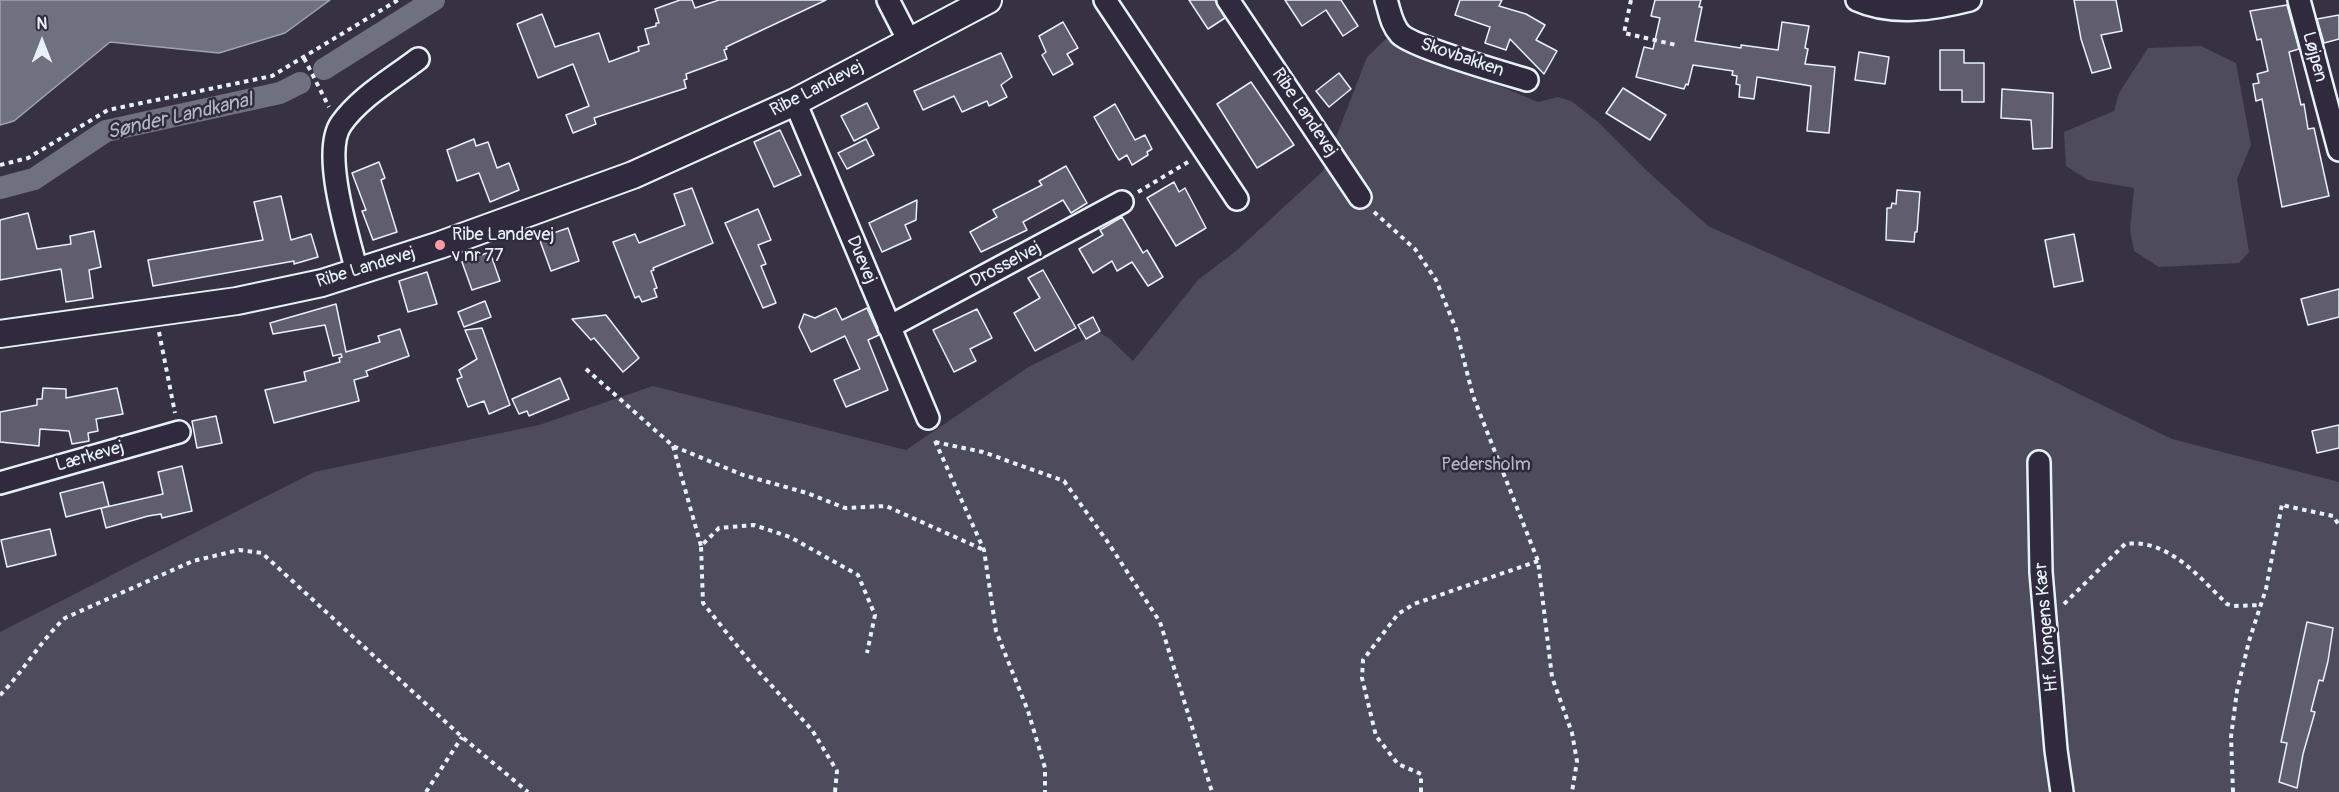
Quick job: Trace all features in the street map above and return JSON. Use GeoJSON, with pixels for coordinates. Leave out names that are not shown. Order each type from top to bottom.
{"type":"FeatureCollection","features":[{"type":"Feature","properties":{"kind":"main road","name":"Ribe Landevej"},"geometry":{"type":"LineString","coordinates":[[0,334],[237,301],[322,283],[440,245],[633,175],[795,102],[988,0]]}},
{"type":"Feature","properties":{"kind":"street"},"geometry":{"type":"LineString","coordinates":[[888,0],[909,41]]}},
{"type":"Feature","properties":{"kind":"street"},"geometry":{"type":"LineString","coordinates":[[1105,0],[1237,199]]}},
{"type":"Feature","properties":{"kind":"street","name":"Ribe Landevej"},"geometry":{"type":"LineString","coordinates":[[1228,0],[1360,197]]}},
{"type":"Feature","properties":{"kind":"street","name":"Skovbakken"},"geometry":{"type":"LineString","coordinates":[[1386,0],[1393,24],[1402,36],[1422,45],[1527,80]]}},
{"type":"Feature","properties":{"kind":"street"},"geometry":{"type":"LineString","coordinates":[[1857,0],[1866,4],[1899,9],[1940,8],[1971,0]]}},
{"type":"Feature","properties":{"kind":"street","name":"Løjpen"},"geometry":{"type":"LineString","coordinates":[[2299,0],[2331,89],[2339,150]]}},
{"type":"Feature","properties":{"kind":"street"},"geometry":{"type":"LineString","coordinates":[[357,272],[339,199],[333,152],[339,126],[357,106],[418,59]]}},
{"type":"Feature","properties":{"kind":"street","name":"Duevej"},"geometry":{"type":"LineString","coordinates":[[795,102],[928,418]]}},
{"type":"Feature","properties":{"kind":"street","name":"Drosselvej"},"geometry":{"type":"LineString","coordinates":[[890,327],[1122,202]]}},
{"type":"Feature","properties":{"kind":"street","name":"Lærkevej"},"geometry":{"type":"LineString","coordinates":[[0,483],[179,432]]}},
{"type":"Feature","properties":{"kind":"street","name":"Hf. Kongens Kær"},"geometry":{"type":"LineString","coordinates":[[2039,462],[2041,572],[2056,750],[2062,792]]}},
{"type":"Feature","properties":{"kind":"path"},"geometry":{"type":"LineString","coordinates":[[0,165],[28,158],[108,110],[272,76],[398,0]]}},
{"type":"Feature","properties":{"kind":"path"},"geometry":{"type":"LineString","coordinates":[[1631,0],[1624,33],[1676,45]]}},
{"type":"Feature","properties":{"kind":"path"},"geometry":{"type":"LineString","coordinates":[[304,58],[339,126]]}},
{"type":"Feature","properties":{"kind":"path"},"geometry":{"type":"LineString","coordinates":[[1122,202],[1206,150]]}},
{"type":"Feature","properties":{"kind":"path"},"geometry":{"type":"LineString","coordinates":[[1360,197],[1415,249],[1436,280],[1456,329],[1473,396],[1539,561],[1552,677],[1572,733],[1577,761],[1572,792]]}},
{"type":"Feature","properties":{"kind":"path"},"geometry":{"type":"LineString","coordinates":[[155,312],[179,432]]}},
{"type":"Feature","properties":{"kind":"path"},"geometry":{"type":"LineString","coordinates":[[586,369],[673,446],[743,476],[807,493],[845,508],[886,506],[984,550]]}},
{"type":"Feature","properties":{"kind":"path"},"geometry":{"type":"LineString","coordinates":[[928,418],[935,442],[984,550],[996,631],[1028,711],[1045,768],[1045,792]]}},
{"type":"Feature","properties":{"kind":"path"},"geometry":{"type":"LineString","coordinates":[[935,442],[983,452],[1064,481],[1160,622],[1212,792]]}},
{"type":"Feature","properties":{"kind":"path"},"geometry":{"type":"LineString","coordinates":[[673,446],[701,546],[703,603],[750,662],[812,730],[837,771],[835,792]]}},
{"type":"Feature","properties":{"kind":"path"},"geometry":{"type":"LineString","coordinates":[[2233,792],[2231,737],[2237,691],[2266,589],[2282,504],[2333,516],[2339,525]]}},
{"type":"Feature","properties":{"kind":"path"},"geometry":{"type":"LineString","coordinates":[[701,546],[719,528],[754,525],[790,537],[858,575],[875,615],[867,653]]}},
{"type":"Feature","properties":{"kind":"path"},"geometry":{"type":"LineString","coordinates":[[2062,606],[2125,544],[2134,543],[2174,555],[2227,604],[2260,605]]}},
{"type":"Feature","properties":{"kind":"path"},"geometry":{"type":"LineString","coordinates":[[0,695],[17,678],[51,630],[65,618],[193,561],[239,550],[262,553],[462,737],[528,792]]}},
{"type":"Feature","properties":{"kind":"path"},"geometry":{"type":"LineString","coordinates":[[1421,792],[1421,774],[1398,764],[1376,736],[1362,678],[1363,660],[1398,614],[1413,604],[1539,561]]}},
{"type":"Feature","properties":{"kind":"path"},"geometry":{"type":"LineString","coordinates":[[426,792],[462,737]]}},
{"type":"Feature","properties":{"kind":"green space","name":"Pedersholm"},"geometry":{"type":"Polygon","coordinates":[[[1389,36],[1402,45],[1538,102],[1558,97],[1571,101],[1597,121],[1646,170],[1708,226],[2034,372],[2172,439],[2339,482],[2339,792],[0,792],[0,632],[314,472],[539,425],[653,386],[906,450],[1030,366],[1099,332],[1110,339],[1133,361],[1198,280],[1236,251],[1323,171],[1367,57],[1389,36]]]}},
{"type":"Feature","properties":{"kind":"green space"},"geometry":{"type":"Polygon","coordinates":[[[2201,46],[2236,63],[2251,145],[2237,179],[2249,252],[2239,263],[2159,267],[2134,251],[2130,230],[2134,188],[2088,180],[2066,166],[2064,132],[2114,111],[2119,93],[2148,48],[2201,46]]]}},
{"type":"Feature","properties":{"kind":"water"},"geometry":{"type":"Polygon","coordinates":[[[0,0],[330,0],[285,33],[219,53],[110,42],[14,121],[0,125],[0,0]]]}},
{"type":"Feature","properties":{"kind":"building"},"geometry":{"type":"Polygon","coordinates":[[[680,0],[692,0],[695,8],[719,0],[826,0],[726,47],[727,49],[724,50],[727,59],[686,74],[687,79],[684,80],[686,88],[594,118],[596,124],[573,133],[566,115],[589,106],[573,64],[538,78],[517,24],[542,14],[555,47],[599,33],[609,62],[639,51],[638,47],[649,44],[645,29],[659,23],[655,9],[680,0]]]}},
{"type":"Feature","properties":{"kind":"building"},"geometry":{"type":"Polygon","coordinates":[[[1189,0],[1215,0],[1225,18],[1208,29],[1189,0]]]}},
{"type":"Feature","properties":{"kind":"building"},"geometry":{"type":"Polygon","coordinates":[[[1285,0],[1341,0],[1358,26],[1343,36],[1326,10],[1302,26],[1285,0]]]}},
{"type":"Feature","properties":{"kind":"building"},"geometry":{"type":"Polygon","coordinates":[[[1460,0],[1502,0],[1499,6],[1526,14],[1545,25],[1536,40],[1557,51],[1544,74],[1510,39],[1506,50],[1485,43],[1490,27],[1455,15],[1460,0]]]}},
{"type":"Feature","properties":{"kind":"building"},"geometry":{"type":"Polygon","coordinates":[[[1655,0],[1701,0],[1699,7],[1702,7],[1695,41],[1741,48],[1741,45],[1778,50],[1782,22],[1809,26],[1805,64],[1835,67],[1829,133],[1807,131],[1811,86],[1757,77],[1754,99],[1739,97],[1740,85],[1736,84],[1737,76],[1732,75],[1733,71],[1693,65],[1688,85],[1686,84],[1684,89],[1636,77],[1644,47],[1653,49],[1660,18],[1651,16],[1655,0]]]}},
{"type":"Feature","properties":{"kind":"building"},"geometry":{"type":"Polygon","coordinates":[[[2074,0],[2116,0],[2122,31],[2101,35],[2111,68],[2092,73],[2081,39],[2074,0]]]}},
{"type":"Feature","properties":{"kind":"building"},"geometry":{"type":"Polygon","coordinates":[[[2287,5],[2299,49],[2289,52],[2301,105],[2304,104],[2308,129],[2314,128],[2329,196],[2282,207],[2262,99],[2256,101],[2253,84],[2259,83],[2257,74],[2268,71],[2261,39],[2257,40],[2250,11],[2287,5]]]}},
{"type":"Feature","properties":{"kind":"building"},"geometry":{"type":"Polygon","coordinates":[[[2339,15],[2339,39],[2324,43],[2317,19],[2339,15]]]}},
{"type":"Feature","properties":{"kind":"building"},"geometry":{"type":"Polygon","coordinates":[[[1063,22],[1078,48],[1067,54],[1073,64],[1053,75],[1042,55],[1046,52],[1039,36],[1063,22]]]}},
{"type":"Feature","properties":{"kind":"building"},"geometry":{"type":"Polygon","coordinates":[[[1940,50],[1964,50],[1964,63],[1984,63],[1984,102],[1962,102],[1962,90],[1940,90],[1940,50]]]}},
{"type":"Feature","properties":{"kind":"building"},"geometry":{"type":"Polygon","coordinates":[[[1859,52],[1889,57],[1885,84],[1855,80],[1859,52]]]}},
{"type":"Feature","properties":{"kind":"building"},"geometry":{"type":"Polygon","coordinates":[[[1001,53],[1012,77],[1001,85],[1007,97],[989,106],[987,101],[962,112],[954,96],[923,110],[914,91],[1001,53]]]}},
{"type":"Feature","properties":{"kind":"building"},"geometry":{"type":"Polygon","coordinates":[[[1339,73],[1351,89],[1329,107],[1316,91],[1339,73]]]}},
{"type":"Feature","properties":{"kind":"building"},"geometry":{"type":"Polygon","coordinates":[[[1251,82],[1294,145],[1257,168],[1217,104],[1251,82]]]}},
{"type":"Feature","properties":{"kind":"building"},"geometry":{"type":"Polygon","coordinates":[[[1623,88],[1666,115],[1650,140],[1606,113],[1623,88]]]}},
{"type":"Feature","properties":{"kind":"building"},"geometry":{"type":"Polygon","coordinates":[[[2002,89],[2053,93],[2052,148],[2033,149],[2031,120],[2001,118],[2002,89]]]}},
{"type":"Feature","properties":{"kind":"building"},"geometry":{"type":"Polygon","coordinates":[[[867,103],[879,128],[854,141],[841,116],[867,103]]]}},
{"type":"Feature","properties":{"kind":"building"},"geometry":{"type":"Polygon","coordinates":[[[1115,104],[1135,140],[1145,135],[1152,149],[1147,152],[1148,155],[1132,165],[1127,155],[1119,160],[1094,117],[1115,104]]]}},
{"type":"Feature","properties":{"kind":"building"},"geometry":{"type":"Polygon","coordinates":[[[780,130],[801,175],[774,187],[754,142],[780,130]]]}},
{"type":"Feature","properties":{"kind":"building"},"geometry":{"type":"Polygon","coordinates":[[[474,139],[476,146],[488,142],[497,168],[509,163],[519,190],[490,202],[479,173],[457,181],[447,150],[474,139]]]}},
{"type":"Feature","properties":{"kind":"building"},"geometry":{"type":"Polygon","coordinates":[[[866,139],[874,155],[847,169],[838,153],[866,139]]]}},
{"type":"Feature","properties":{"kind":"building"},"geometry":{"type":"Polygon","coordinates":[[[379,162],[385,178],[381,180],[397,232],[373,240],[362,211],[366,210],[352,173],[379,162]]]}},
{"type":"Feature","properties":{"kind":"building"},"geometry":{"type":"Polygon","coordinates":[[[1066,166],[1087,203],[1071,213],[1063,200],[1023,222],[1027,230],[981,252],[970,232],[997,217],[993,210],[1042,185],[1039,181],[1066,166]]]}},
{"type":"Feature","properties":{"kind":"building"},"geometry":{"type":"Polygon","coordinates":[[[1174,182],[1179,192],[1185,188],[1206,228],[1176,246],[1147,198],[1174,182]]]}},
{"type":"Feature","properties":{"kind":"building"},"geometry":{"type":"Polygon","coordinates":[[[692,188],[713,243],[653,268],[654,270],[651,271],[657,288],[654,289],[657,297],[642,302],[639,296],[635,298],[613,242],[635,234],[639,243],[685,225],[674,194],[692,188]]]}},
{"type":"Feature","properties":{"kind":"building"},"geometry":{"type":"Polygon","coordinates":[[[1897,190],[1920,192],[1914,242],[1886,240],[1887,208],[1891,208],[1892,203],[1896,204],[1897,190]]]}},
{"type":"Feature","properties":{"kind":"building"},"geometry":{"type":"Polygon","coordinates":[[[281,196],[291,240],[311,234],[318,257],[294,264],[294,261],[153,286],[148,260],[263,240],[254,202],[281,196]]]}},
{"type":"Feature","properties":{"kind":"building"},"geometry":{"type":"Polygon","coordinates":[[[917,200],[916,220],[905,225],[911,239],[882,252],[869,223],[917,200]]]}},
{"type":"Feature","properties":{"kind":"building"},"geometry":{"type":"Polygon","coordinates":[[[758,209],[771,240],[758,245],[766,264],[761,266],[776,303],[763,308],[725,223],[758,209]]]}},
{"type":"Feature","properties":{"kind":"building"},"geometry":{"type":"Polygon","coordinates":[[[28,213],[37,249],[71,244],[70,236],[94,231],[101,267],[89,270],[93,298],[66,302],[61,269],[0,280],[0,220],[28,213]]]}},
{"type":"Feature","properties":{"kind":"building"},"geometry":{"type":"Polygon","coordinates":[[[1122,217],[1143,253],[1147,250],[1163,277],[1148,286],[1132,262],[1117,271],[1112,261],[1093,273],[1079,249],[1103,235],[1100,230],[1122,217]]]}},
{"type":"Feature","properties":{"kind":"building"},"geometry":{"type":"Polygon","coordinates":[[[568,228],[579,261],[551,271],[539,238],[568,228]]]}},
{"type":"Feature","properties":{"kind":"building"},"geometry":{"type":"Polygon","coordinates":[[[2074,234],[2083,281],[2054,287],[2045,240],[2074,234]]]}},
{"type":"Feature","properties":{"kind":"building"},"geometry":{"type":"Polygon","coordinates":[[[490,252],[500,281],[472,290],[462,262],[490,252]]]}},
{"type":"Feature","properties":{"kind":"building"},"geometry":{"type":"Polygon","coordinates":[[[1043,270],[1076,328],[1035,351],[1014,313],[1040,298],[1028,278],[1043,270]]]}},
{"type":"Feature","properties":{"kind":"building"},"geometry":{"type":"Polygon","coordinates":[[[427,272],[437,304],[408,312],[399,281],[427,272]]]}},
{"type":"Feature","properties":{"kind":"building"},"geometry":{"type":"Polygon","coordinates":[[[2339,289],[2339,317],[2308,325],[2301,299],[2339,289]]]}},
{"type":"Feature","properties":{"kind":"building"},"geometry":{"type":"Polygon","coordinates":[[[485,301],[491,317],[464,327],[458,312],[485,301]]]}},
{"type":"Feature","properties":{"kind":"building"},"geometry":{"type":"Polygon","coordinates":[[[336,304],[346,352],[380,342],[378,336],[400,329],[409,356],[366,371],[368,376],[354,380],[359,401],[274,423],[265,390],[306,381],[304,372],[340,362],[339,358],[342,357],[341,354],[333,356],[325,325],[273,334],[270,323],[336,304]]]}},
{"type":"Feature","properties":{"kind":"building"},"geometry":{"type":"Polygon","coordinates":[[[836,308],[842,320],[867,308],[879,335],[868,340],[888,390],[846,407],[834,380],[860,369],[845,336],[811,352],[799,327],[804,314],[815,318],[836,308]]]}},
{"type":"Feature","properties":{"kind":"building"},"geometry":{"type":"Polygon","coordinates":[[[977,309],[992,338],[970,349],[976,361],[954,372],[933,330],[977,309]]]}},
{"type":"Feature","properties":{"kind":"building"},"geometry":{"type":"Polygon","coordinates":[[[606,315],[639,358],[623,372],[594,338],[591,340],[572,319],[606,315]]]}},
{"type":"Feature","properties":{"kind":"building"},"geometry":{"type":"Polygon","coordinates":[[[1093,317],[1100,331],[1086,339],[1078,325],[1093,317]]]}},
{"type":"Feature","properties":{"kind":"building"},"geometry":{"type":"Polygon","coordinates":[[[482,328],[510,405],[489,414],[484,401],[468,407],[457,379],[462,377],[459,370],[477,359],[465,330],[482,328]]]}},
{"type":"Feature","properties":{"kind":"building"},"geometry":{"type":"Polygon","coordinates":[[[560,378],[569,399],[529,416],[527,411],[519,414],[512,399],[560,378]]]}},
{"type":"Feature","properties":{"kind":"building"},"geometry":{"type":"Polygon","coordinates":[[[43,388],[66,389],[66,398],[117,388],[123,414],[96,419],[98,431],[88,433],[89,441],[72,444],[69,431],[40,429],[39,446],[0,442],[0,412],[37,405],[37,399],[42,399],[43,388]]]}},
{"type":"Feature","properties":{"kind":"building"},"geometry":{"type":"Polygon","coordinates":[[[216,416],[222,443],[197,448],[192,421],[216,416]]]}},
{"type":"Feature","properties":{"kind":"building"},"geometry":{"type":"Polygon","coordinates":[[[2339,425],[2339,448],[2317,453],[2312,431],[2339,425]]]}},
{"type":"Feature","properties":{"kind":"building"},"geometry":{"type":"Polygon","coordinates":[[[182,466],[192,511],[162,518],[161,514],[148,516],[106,528],[101,508],[66,517],[60,493],[103,482],[109,506],[102,508],[163,494],[158,472],[182,466]]]}},
{"type":"Feature","properties":{"kind":"building"},"geometry":{"type":"Polygon","coordinates":[[[50,529],[56,555],[7,567],[1,540],[50,529]]]}},
{"type":"Feature","properties":{"kind":"building"},"geometry":{"type":"Polygon","coordinates":[[[2307,622],[2333,628],[2323,681],[2319,680],[2311,711],[2315,712],[2303,754],[2297,788],[2279,782],[2287,743],[2281,742],[2307,622]]]}},
{"type":"Feature","properties":{"kind":"waterway","name":"Sønder Landkanal"},"geometry":{"type":"LineString","coordinates":[[324,69],[434,0]]}},
{"type":"Feature","properties":{"kind":"waterway","name":"Sønder Landkanal"},"geometry":{"type":"LineString","coordinates":[[0,188],[34,179],[106,131],[280,93],[300,83]]}},
{"type":"Feature","properties":{"kind":"place","name":"Ribe Landevej v nr 77"},"geometry":{"type":"Point","coordinates":[440,245]}}]}
